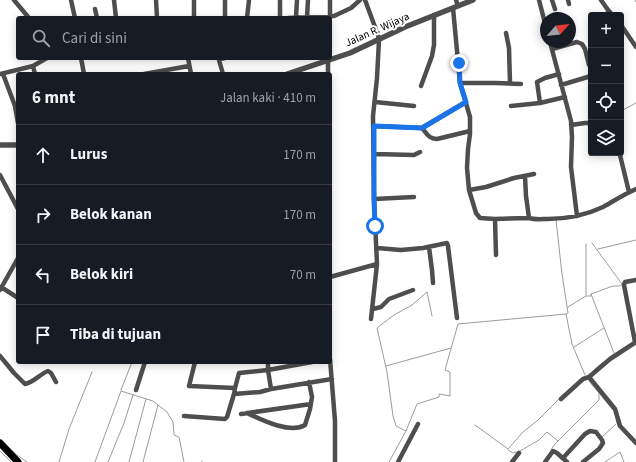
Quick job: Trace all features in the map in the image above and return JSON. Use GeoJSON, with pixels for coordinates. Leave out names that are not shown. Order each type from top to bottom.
{"type":"FeatureCollection","features":[{"type":"Feature","properties":{"kind":"highway"},"geometry":{"type":"LineString","coordinates":[[0,443],[18,462]]}},
{"type":"Feature","properties":{"kind":"street"},"geometry":{"type":"LineString","coordinates":[[14,0],[27,16]]}},
{"type":"Feature","properties":{"kind":"street"},"geometry":{"type":"LineString","coordinates":[[71,0],[74,16]]}},
{"type":"Feature","properties":{"kind":"street"},"geometry":{"type":"LineString","coordinates":[[114,0],[116,16]]}},
{"type":"Feature","properties":{"kind":"street"},"geometry":{"type":"LineString","coordinates":[[156,0],[157,16]]}},
{"type":"Feature","properties":{"kind":"street"},"geometry":{"type":"LineString","coordinates":[[225,0],[225,16]]}},
{"type":"Feature","properties":{"kind":"street"},"geometry":{"type":"LineString","coordinates":[[247,16],[249,0]]}},
{"type":"Feature","properties":{"kind":"street"},"geometry":{"type":"LineString","coordinates":[[280,0],[280,16]]}},
{"type":"Feature","properties":{"kind":"street"},"geometry":{"type":"LineString","coordinates":[[296,16],[297,0]]}},
{"type":"Feature","properties":{"kind":"street"},"geometry":{"type":"LineString","coordinates":[[307,16],[308,0]]}},
{"type":"Feature","properties":{"kind":"street"},"geometry":{"type":"LineString","coordinates":[[330,0],[330,16]]}},
{"type":"Feature","properties":{"kind":"street"},"geometry":{"type":"LineString","coordinates":[[332,16],[350,9],[360,0]]}},
{"type":"Feature","properties":{"kind":"street"},"geometry":{"type":"LineString","coordinates":[[365,0],[378,35],[374,126],[374,199],[377,264],[372,319]]}},
{"type":"Feature","properties":{"kind":"street","name":"Jalan R. Wijaya"},"geometry":{"type":"LineString","coordinates":[[332,59],[350,53],[404,27],[456,5],[473,0]]}},
{"type":"Feature","properties":{"kind":"street"},"geometry":{"type":"LineString","coordinates":[[539,0],[542,12]]}},
{"type":"Feature","properties":{"kind":"street"},"geometry":{"type":"LineString","coordinates":[[552,0],[555,9]]}},
{"type":"Feature","properties":{"kind":"street"},"geometry":{"type":"LineString","coordinates":[[601,0],[610,12]]}},
{"type":"Feature","properties":{"kind":"street"},"geometry":{"type":"LineString","coordinates":[[194,1],[194,16]]}},
{"type":"Feature","properties":{"kind":"street"},"geometry":{"type":"LineString","coordinates":[[456,5],[460,83],[470,117],[467,168],[469,190],[476,213],[480,218],[555,219],[577,216],[602,207],[636,189]]}},
{"type":"Feature","properties":{"kind":"street"},"geometry":{"type":"LineString","coordinates":[[95,9],[97,16]]}},
{"type":"Feature","properties":{"kind":"street"},"geometry":{"type":"LineString","coordinates":[[421,86],[432,56],[434,45],[434,15]]}},
{"type":"Feature","properties":{"kind":"street"},"geometry":{"type":"LineString","coordinates":[[624,29],[636,47]]}},
{"type":"Feature","properties":{"kind":"street"},"geometry":{"type":"LineString","coordinates":[[506,33],[509,48],[510,83]]}},
{"type":"Feature","properties":{"kind":"street"},"geometry":{"type":"LineString","coordinates":[[577,216],[571,167],[571,121],[552,49],[577,42],[582,44],[585,49],[588,61]]}},
{"type":"Feature","properties":{"kind":"street"},"geometry":{"type":"LineString","coordinates":[[16,112],[2,74],[33,66],[44,60]]}},
{"type":"Feature","properties":{"kind":"street"},"geometry":{"type":"LineString","coordinates":[[81,60],[84,72]]}},
{"type":"Feature","properties":{"kind":"street"},"geometry":{"type":"LineString","coordinates":[[188,60],[190,72]]}},
{"type":"Feature","properties":{"kind":"street"},"geometry":{"type":"LineString","coordinates":[[220,60],[223,72]]}},
{"type":"Feature","properties":{"kind":"street"},"geometry":{"type":"LineString","coordinates":[[328,60],[328,72]]}},
{"type":"Feature","properties":{"kind":"street","name":"Jalan R. Wijaya"},"geometry":{"type":"LineString","coordinates":[[293,72],[328,60]]}},
{"type":"Feature","properties":{"kind":"street"},"geometry":{"type":"LineString","coordinates":[[33,66],[34,72]]}},
{"type":"Feature","properties":{"kind":"street"},"geometry":{"type":"LineString","coordinates":[[155,72],[189,66]]}},
{"type":"Feature","properties":{"kind":"street"},"geometry":{"type":"LineString","coordinates":[[540,103],[537,82],[559,74]]}},
{"type":"Feature","properties":{"kind":"street"},"geometry":{"type":"LineString","coordinates":[[561,85],[588,77]]}},
{"type":"Feature","properties":{"kind":"street"},"geometry":{"type":"LineString","coordinates":[[460,83],[521,84]]}},
{"type":"Feature","properties":{"kind":"street"},"geometry":{"type":"LineString","coordinates":[[511,106],[540,103],[565,97]]}},
{"type":"Feature","properties":{"kind":"street"},"geometry":{"type":"LineString","coordinates":[[375,102],[414,106]]}},
{"type":"Feature","properties":{"kind":"street"},"geometry":{"type":"LineString","coordinates":[[374,126],[422,128],[466,102]]}},
{"type":"Feature","properties":{"kind":"street"},"geometry":{"type":"LineString","coordinates":[[571,125],[588,123]]}},
{"type":"Feature","properties":{"kind":"street"},"geometry":{"type":"LineString","coordinates":[[422,128],[430,138],[433,139],[470,131]]}},
{"type":"Feature","properties":{"kind":"street"},"geometry":{"type":"LineString","coordinates":[[0,145],[16,145]]}},
{"type":"Feature","properties":{"kind":"street"},"geometry":{"type":"LineString","coordinates":[[374,154],[414,155],[420,152]]}},
{"type":"Feature","properties":{"kind":"street"},"geometry":{"type":"LineString","coordinates":[[620,156],[629,192]]}},
{"type":"Feature","properties":{"kind":"street"},"geometry":{"type":"LineString","coordinates":[[469,190],[534,174]]}},
{"type":"Feature","properties":{"kind":"street"},"geometry":{"type":"LineString","coordinates":[[0,175],[16,205]]}},
{"type":"Feature","properties":{"kind":"street"},"geometry":{"type":"LineString","coordinates":[[525,176],[529,218]]}},
{"type":"Feature","properties":{"kind":"street"},"geometry":{"type":"LineString","coordinates":[[374,199],[414,197]]}},
{"type":"Feature","properties":{"kind":"street"},"geometry":{"type":"LineString","coordinates":[[495,219],[496,255]]}},
{"type":"Feature","properties":{"kind":"street"},"geometry":{"type":"LineString","coordinates":[[377,248],[401,250],[423,248],[447,243],[457,318]]}},
{"type":"Feature","properties":{"kind":"street"},"geometry":{"type":"LineString","coordinates":[[429,247],[432,283]]}},
{"type":"Feature","properties":{"kind":"street"},"geometry":{"type":"LineString","coordinates":[[16,262],[1,288],[16,297]]}},
{"type":"Feature","properties":{"kind":"street"},"geometry":{"type":"LineString","coordinates":[[332,276],[377,264]]}},
{"type":"Feature","properties":{"kind":"street"},"geometry":{"type":"LineString","coordinates":[[560,399],[610,359],[636,342],[624,285],[625,282],[636,280]]}},
{"type":"Feature","properties":{"kind":"street"},"geometry":{"type":"LineString","coordinates":[[373,309],[381,307],[389,299],[413,290]]}},
{"type":"Feature","properties":{"kind":"street"},"geometry":{"type":"LineString","coordinates":[[0,356],[25,384],[28,384],[47,371],[50,371],[56,382]]}},
{"type":"Feature","properties":{"kind":"street"},"geometry":{"type":"LineString","coordinates":[[136,390],[144,364]]}},
{"type":"Feature","properties":{"kind":"street"},"geometry":{"type":"LineString","coordinates":[[195,364],[190,386],[235,388]]}},
{"type":"Feature","properties":{"kind":"street"},"geometry":{"type":"LineString","coordinates":[[268,364],[271,389]]}},
{"type":"Feature","properties":{"kind":"street"},"geometry":{"type":"LineString","coordinates":[[184,416],[225,419],[227,417],[234,394],[239,373],[301,364]]}},
{"type":"Feature","properties":{"kind":"street"},"geometry":{"type":"LineString","coordinates":[[330,364],[336,421],[335,462]]}},
{"type":"Feature","properties":{"kind":"street"},"geometry":{"type":"LineString","coordinates":[[589,377],[615,409],[620,426],[635,440]]}},
{"type":"Feature","properties":{"kind":"street"},"geometry":{"type":"LineString","coordinates":[[234,394],[260,392],[332,379]]}},
{"type":"Feature","properties":{"kind":"street"},"geometry":{"type":"LineString","coordinates":[[247,413],[269,423],[293,428],[303,426],[305,425],[311,404],[312,397],[310,382]]}},
{"type":"Feature","properties":{"kind":"street"},"geometry":{"type":"LineString","coordinates":[[241,414],[311,404]]}},
{"type":"Feature","properties":{"kind":"street"},"geometry":{"type":"LineString","coordinates":[[398,462],[418,424]]}},
{"type":"Feature","properties":{"kind":"street"},"geometry":{"type":"LineString","coordinates":[[545,462],[553,451],[565,460],[585,434],[590,431],[596,432],[603,443],[583,462]]}},
{"type":"Feature","properties":{"kind":"street"},"geometry":{"type":"LineString","coordinates":[[512,462],[519,453]]}},
{"type":"Feature","properties":{"kind":"waterway"},"geometry":{"type":"LineString","coordinates":[[624,109],[636,103]]}},
{"type":"Feature","properties":{"kind":"waterway"},"geometry":{"type":"LineString","coordinates":[[556,220],[568,313],[566,314],[572,344],[585,375]]}},
{"type":"Feature","properties":{"kind":"waterway"},"geometry":{"type":"LineString","coordinates":[[598,249],[636,240]]}},
{"type":"Feature","properties":{"kind":"waterway"},"geometry":{"type":"LineString","coordinates":[[592,243],[622,284]]}},
{"type":"Feature","properties":{"kind":"waterway"},"geometry":{"type":"LineString","coordinates":[[586,244],[586,295]]}},
{"type":"Feature","properties":{"kind":"waterway"},"geometry":{"type":"LineString","coordinates":[[568,307],[586,296],[591,296],[591,294],[623,284]]}},
{"type":"Feature","properties":{"kind":"waterway"},"geometry":{"type":"LineString","coordinates":[[432,316],[427,292],[412,305],[394,315],[377,328],[387,372],[393,416],[396,426],[406,431],[417,404],[439,397],[439,394],[450,396],[450,372],[445,370],[458,324],[566,314]]}},
{"type":"Feature","properties":{"kind":"waterway"},"geometry":{"type":"LineString","coordinates":[[591,294],[614,353]]}},
{"type":"Feature","properties":{"kind":"waterway"},"geometry":{"type":"LineString","coordinates":[[574,347],[604,328]]}},
{"type":"Feature","properties":{"kind":"waterway"},"geometry":{"type":"LineString","coordinates":[[386,366],[451,348]]}},
{"type":"Feature","properties":{"kind":"waterway"},"geometry":{"type":"LineString","coordinates":[[594,370],[602,363]]}},
{"type":"Feature","properties":{"kind":"waterway"},"geometry":{"type":"LineString","coordinates":[[121,390],[131,364]]}},
{"type":"Feature","properties":{"kind":"waterway"},"geometry":{"type":"LineString","coordinates":[[59,462],[69,429],[92,372]]}},
{"type":"Feature","properties":{"kind":"waterway"},"geometry":{"type":"LineString","coordinates":[[589,381],[613,410]]}},
{"type":"Feature","properties":{"kind":"waterway"},"geometry":{"type":"LineString","coordinates":[[95,462],[121,391],[153,401],[167,412],[173,422],[174,435],[179,437],[184,462]]}},
{"type":"Feature","properties":{"kind":"waterway"},"geometry":{"type":"LineString","coordinates":[[551,450],[554,445],[599,400],[599,394]]}},
{"type":"Feature","properties":{"kind":"waterway"},"geometry":{"type":"LineString","coordinates":[[108,462],[124,423],[133,395]]}},
{"type":"Feature","properties":{"kind":"waterway"},"geometry":{"type":"LineString","coordinates":[[129,462],[146,399]]}},
{"type":"Feature","properties":{"kind":"waterway"},"geometry":{"type":"LineString","coordinates":[[475,425],[508,449],[523,432],[537,421],[559,399]]}},
{"type":"Feature","properties":{"kind":"waterway"},"geometry":{"type":"LineString","coordinates":[[143,462],[158,405]]}},
{"type":"Feature","properties":{"kind":"waterway"},"geometry":{"type":"LineString","coordinates":[[616,419],[618,425]]}},
{"type":"Feature","properties":{"kind":"waterway"},"geometry":{"type":"LineString","coordinates":[[602,437],[616,424]]}},
{"type":"Feature","properties":{"kind":"waterway"},"geometry":{"type":"LineString","coordinates":[[389,462],[406,431]]}},
{"type":"Feature","properties":{"kind":"waterway"},"geometry":{"type":"LineString","coordinates":[[520,451],[539,440],[547,432],[558,441]]}},
{"type":"Feature","properties":{"kind":"waterway"},"geometry":{"type":"LineString","coordinates":[[9,447],[27,462]]}},
{"type":"Feature","properties":{"kind":"waterway"},"geometry":{"type":"LineString","coordinates":[[508,450],[513,453],[517,452]]}},
{"type":"Feature","properties":{"kind":"waterway"},"geometry":{"type":"LineString","coordinates":[[0,451],[11,462]]}},
{"type":"Feature","properties":{"kind":"waterway"},"geometry":{"type":"LineString","coordinates":[[605,462],[620,452],[624,462]]}},
{"type":"Feature","properties":{"kind":"route"},"geometry":{"type":"LineString","coordinates":[[375,226],[374,126],[422,128],[466,102],[460,83],[459,63]]}}]}
